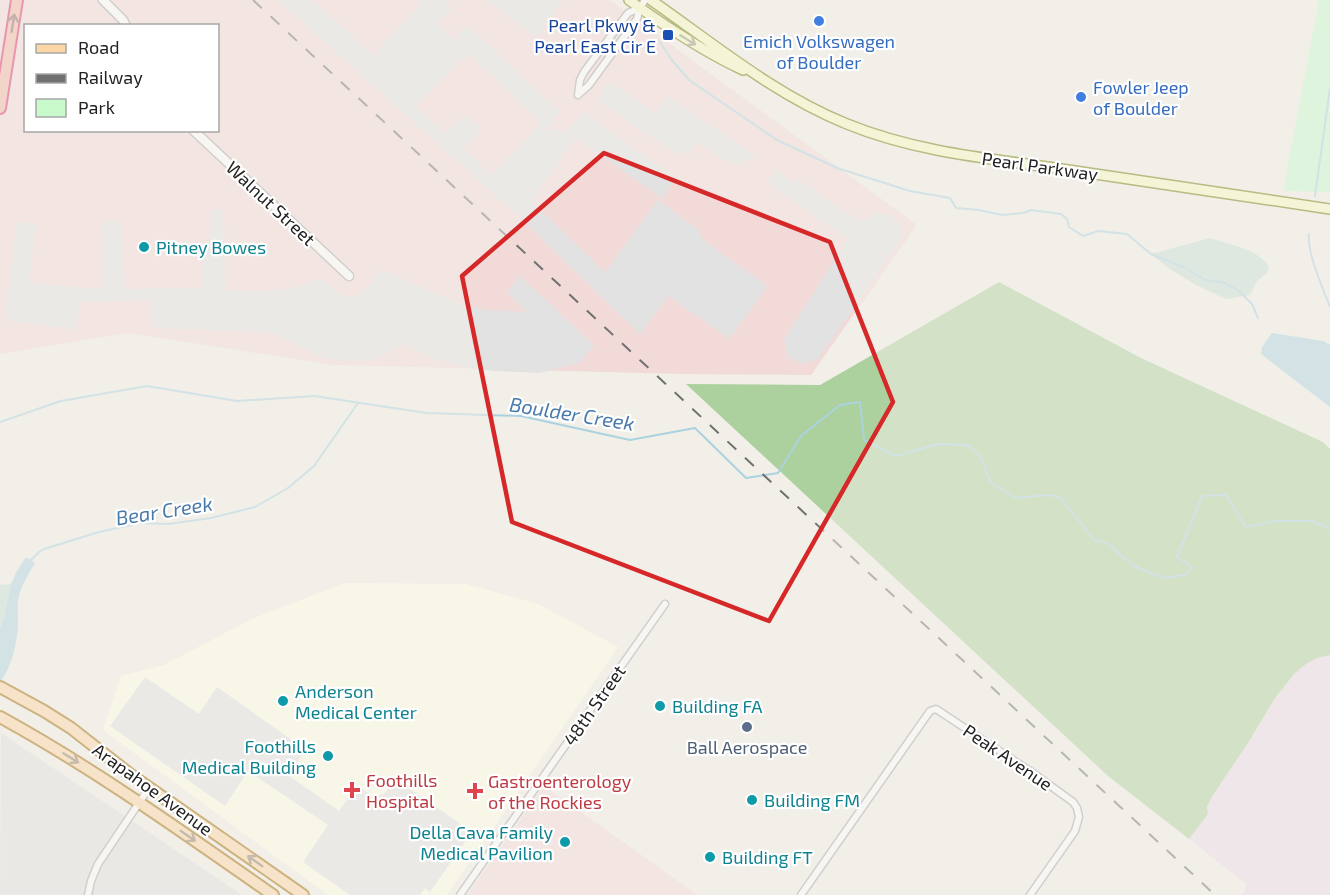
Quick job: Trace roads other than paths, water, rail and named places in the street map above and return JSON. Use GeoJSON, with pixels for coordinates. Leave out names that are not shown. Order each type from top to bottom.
{"type":"FeatureCollection","features":[{"type":"Feature","properties":{"kind":"highway"},"geometry":{"type":"LineString","coordinates":[[0,108],[17,0]]}},
{"type":"Feature","properties":{"kind":"main road","name":"Pearl Parkway"},"geometry":{"type":"LineString","coordinates":[[628,0],[642,4],[708,53],[764,80],[805,104],[872,134],[947,153],[1330,209]]}},
{"type":"Feature","properties":{"kind":"main road","name":"Pearl Parkway"},"geometry":{"type":"LineString","coordinates":[[651,0],[764,80]]}},
{"type":"Feature","properties":{"kind":"main road","name":"Arapahoe Avenue"},"geometry":{"type":"LineString","coordinates":[[0,687],[63,723],[116,765],[303,895]]}},
{"type":"Feature","properties":{"kind":"main road","name":"Arapahoe Avenue"},"geometry":{"type":"LineString","coordinates":[[0,717],[52,746],[140,802],[273,895]]}},
{"type":"Feature","properties":{"kind":"street"},"geometry":{"type":"LineString","coordinates":[[104,0],[125,24]]}},
{"type":"Feature","properties":{"kind":"street"},"geometry":{"type":"LineString","coordinates":[[642,4],[637,19],[589,85],[578,95],[580,80],[602,47],[628,13],[642,4]]}},
{"type":"Feature","properties":{"kind":"street","name":"Walnut Street"},"geometry":{"type":"LineString","coordinates":[[195,132],[349,276]]}},
{"type":"Feature","properties":{"kind":"street","name":"48th Street"},"geometry":{"type":"LineString","coordinates":[[460,895],[665,604]]}},
{"type":"Feature","properties":{"kind":"street","name":"Peak Avenue"},"geometry":{"type":"LineString","coordinates":[[801,895],[930,711],[936,709],[1030,771],[1073,802],[1077,808],[1079,817],[1075,831],[1030,895]]}},
{"type":"Feature","properties":{"kind":"street"},"geometry":{"type":"LineString","coordinates":[[88,895],[98,864],[149,788]]}},
{"type":"Feature","properties":{"kind":"water"},"geometry":{"type":"Polygon","coordinates":[[[1272,333],[1323,341],[1330,345],[1330,407],[1261,354],[1262,347],[1272,333]]]}},
{"type":"Feature","properties":{"kind":"water"},"geometry":{"type":"Polygon","coordinates":[[[26,557],[35,563],[19,596],[15,645],[8,669],[0,683],[0,629],[11,584],[26,557]]]}},
{"type":"Feature","properties":{"kind":"waterway"},"geometry":{"type":"LineString","coordinates":[[660,42],[689,80],[777,140],[837,168],[910,191],[950,198],[956,208],[1002,215],[1031,210],[1061,214],[1067,219],[1069,227],[1083,236],[1098,231],[1127,234],[1151,254],[1183,267],[1205,280],[1225,283],[1239,291],[1252,304],[1258,318]]}},
{"type":"Feature","properties":{"kind":"waterway"},"geometry":{"type":"LineString","coordinates":[[1315,196],[1330,88]]}},
{"type":"Feature","properties":{"kind":"waterway"},"geometry":{"type":"LineString","coordinates":[[1309,234],[1310,251],[1330,307]]}},
{"type":"Feature","properties":{"kind":"waterway","name":"Boulder Creek"},"geometry":{"type":"LineString","coordinates":[[0,422],[61,401],[147,386],[237,401],[315,396],[426,413],[521,416],[630,440],[695,428],[746,478],[778,473],[801,436],[840,405],[860,402],[864,440],[896,456],[938,444],[967,445],[980,455],[990,482],[1015,498],[1047,495],[1060,497],[1094,540],[1107,543],[1132,565],[1163,578],[1185,575],[1192,567],[1177,557],[1202,496],[1226,495],[1246,527],[1275,521],[1312,521],[1330,529]]}},
{"type":"Feature","properties":{"kind":"waterway","name":"Bear Creek"},"geometry":{"type":"LineString","coordinates":[[30,561],[44,549],[99,532],[140,523],[168,524],[211,518],[255,507],[288,488],[314,466],[358,403]]}},
{"type":"Feature","properties":{"kind":"railway"},"geometry":{"type":"LineString","coordinates":[[253,0],[1215,895]]}},
{"type":"Feature","properties":{"kind":"place","name":"Emich Volkswagen of Boulder"},"geometry":{"type":"Point","coordinates":[819,21]}},
{"type":"Feature","properties":{"kind":"place","name":"Pearl Pkwy & Pearl East Cir E"},"geometry":{"type":"Point","coordinates":[668,35]}},
{"type":"Feature","properties":{"kind":"place","name":"Fowler Jeep of Boulder"},"geometry":{"type":"Point","coordinates":[1081,97]}},
{"type":"Feature","properties":{"kind":"place","name":"Pitney Bowes"},"geometry":{"type":"Point","coordinates":[144,247]}},
{"type":"Feature","properties":{"kind":"place","name":"Anderson Medical Center"},"geometry":{"type":"Point","coordinates":[283,701]}},
{"type":"Feature","properties":{"kind":"place","name":"Building FA"},"geometry":{"type":"Point","coordinates":[660,706]}},
{"type":"Feature","properties":{"kind":"place","name":"Ball Aerospace"},"geometry":{"type":"Point","coordinates":[747,727]}},
{"type":"Feature","properties":{"kind":"place","name":"Foothills Medical Building"},"geometry":{"type":"Point","coordinates":[328,756]}},
{"type":"Feature","properties":{"kind":"place","name":"Foothills Hospital"},"geometry":{"type":"Point","coordinates":[352,790]}},
{"type":"Feature","properties":{"kind":"place","name":"Gastroenterology of the Rockies"},"geometry":{"type":"Point","coordinates":[475,791]}},
{"type":"Feature","properties":{"kind":"place","name":"Building FM"},"geometry":{"type":"Point","coordinates":[752,800]}},
{"type":"Feature","properties":{"kind":"place","name":"Della Cava Family Medical Pavilion"},"geometry":{"type":"Point","coordinates":[565,842]}},
{"type":"Feature","properties":{"kind":"place","name":"Building FT"},"geometry":{"type":"Point","coordinates":[710,857]}}]}
